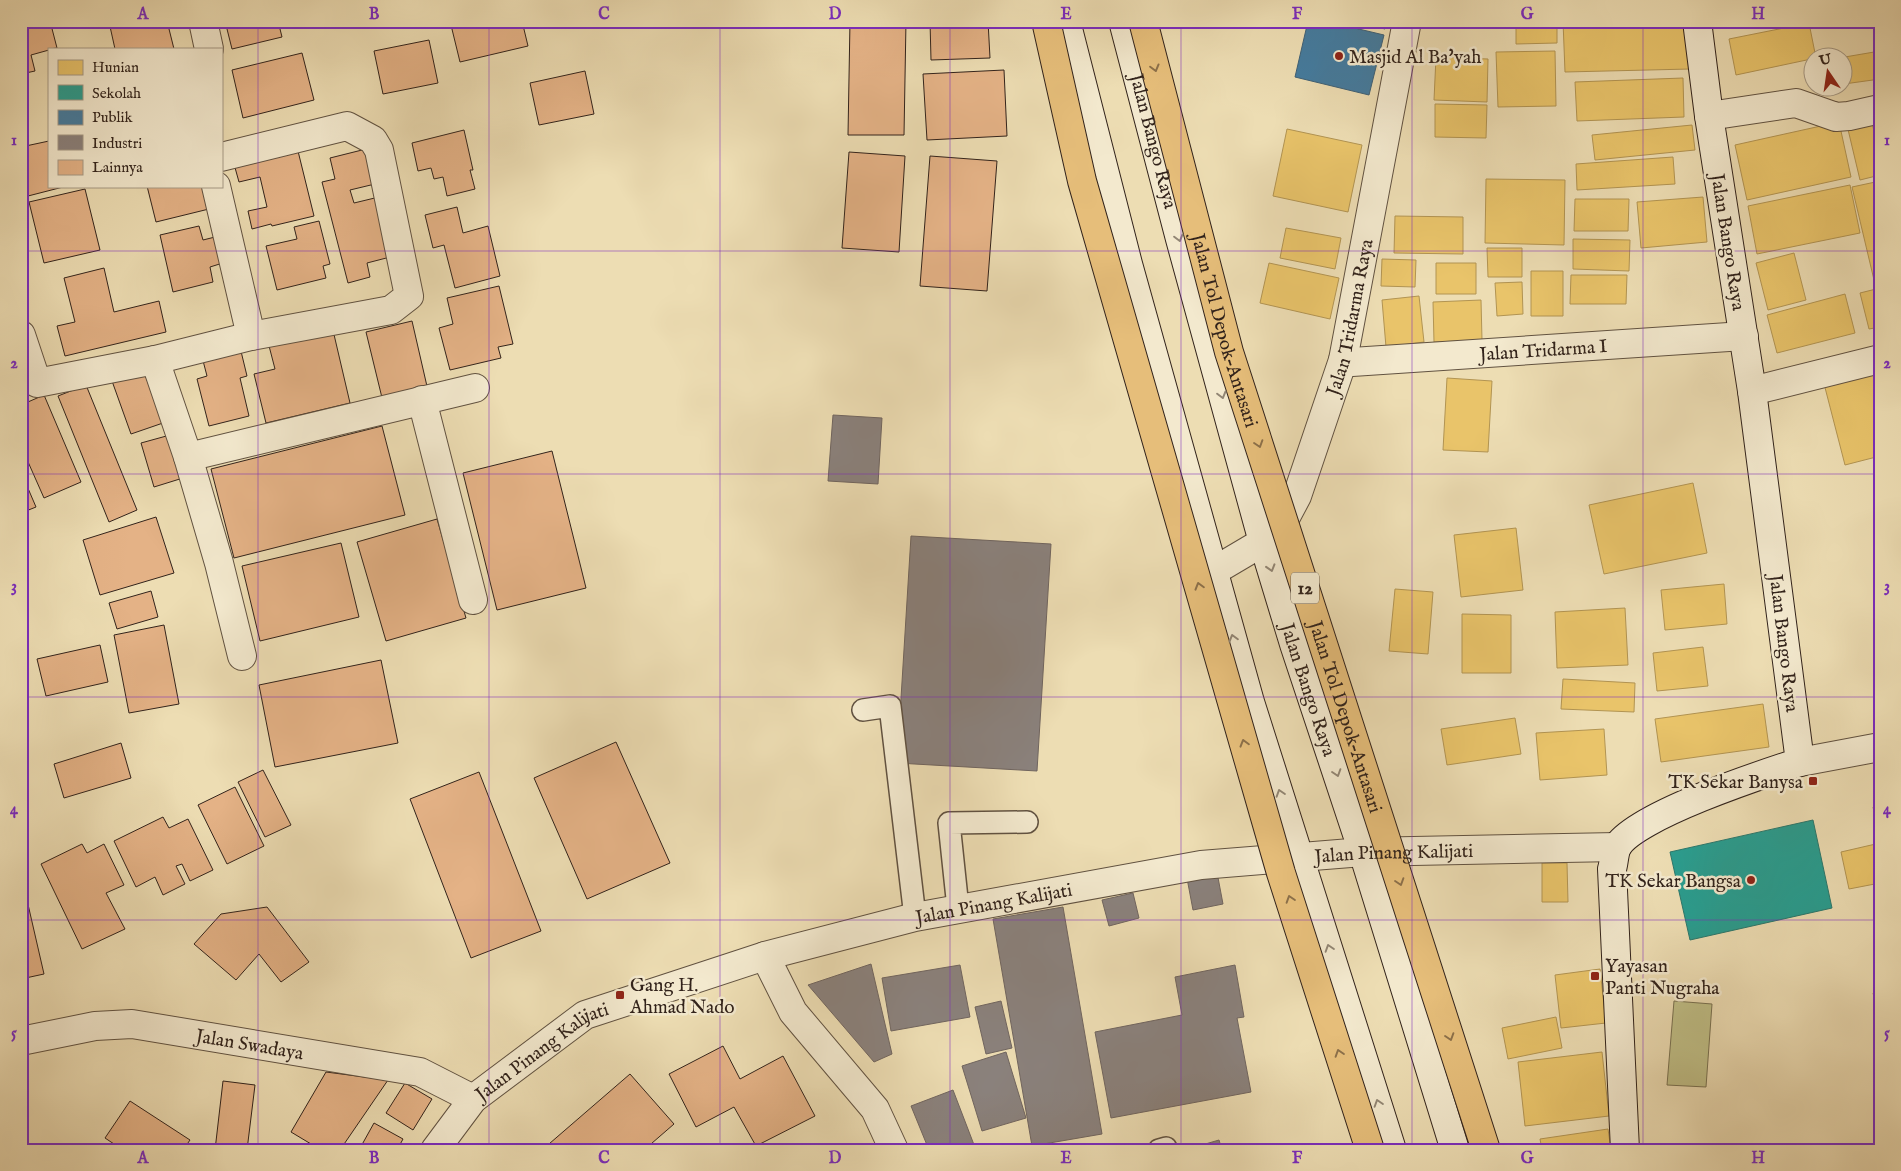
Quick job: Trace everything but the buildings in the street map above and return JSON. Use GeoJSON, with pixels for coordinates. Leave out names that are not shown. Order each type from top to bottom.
{"type":"FeatureCollection","features":[{"type":"Feature","properties":{"kind":"highway"},"geometry":{"type":"LineString","coordinates":[[1046,21],[1088,201],[1282,873],[1370,1150]]}},
{"type":"Feature","properties":{"kind":"highway","name":"Jalan Tol Depok–Antasari"},"geometry":{"type":"LineString","coordinates":[[1143,21],[1229,352],[1486,1150]]}},
{"type":"Feature","properties":{"kind":"street"},"geometry":{"type":"LineString","coordinates":[[203,21],[209,48]]}},
{"type":"Feature","properties":{"kind":"street"},"geometry":{"type":"LineString","coordinates":[[1066,21],[1128,264],[1250,702],[1392,1150]]}},
{"type":"Feature","properties":{"kind":"street","name":"Jalan Bango Raya"},"geometry":{"type":"LineString","coordinates":[[1123,21],[1180,239],[1263,542],[1294,644],[1363,852],[1455,1150]]}},
{"type":"Feature","properties":{"kind":"street","name":"Jalan Tridarma Raya"},"geometry":{"type":"LineString","coordinates":[[1214,571],[1263,542],[1280,528],[1297,496],[1343,360],[1407,21]]}},
{"type":"Feature","properties":{"kind":"street","name":"Jalan Bango Raya"},"geometry":{"type":"LineString","coordinates":[[1697,21],[1709,116],[1752,391],[1800,762]]}},
{"type":"Feature","properties":{"kind":"street"},"geometry":{"type":"LineString","coordinates":[[1709,116],[1796,103],[1836,117],[1880,109]]}},
{"type":"Feature","properties":{"kind":"street"},"geometry":{"type":"LineString","coordinates":[[21,335],[37,384],[155,360],[251,336],[391,310],[409,296],[379,150],[373,140],[347,126],[222,157]]}},
{"type":"Feature","properties":{"kind":"street"},"geometry":{"type":"LineString","coordinates":[[216,188],[251,336]]}},
{"type":"Feature","properties":{"kind":"street","name":"Jalan Tridarma I"},"geometry":{"type":"LineString","coordinates":[[1343,360],[1352,362],[1744,336]]}},
{"type":"Feature","properties":{"kind":"street"},"geometry":{"type":"LineString","coordinates":[[1752,391],[1880,359]]}},
{"type":"Feature","properties":{"kind":"street"},"geometry":{"type":"LineString","coordinates":[[155,360],[188,457],[219,563],[242,656]]}},
{"type":"Feature","properties":{"kind":"street"},"geometry":{"type":"LineString","coordinates":[[188,457],[475,388]]}},
{"type":"Feature","properties":{"kind":"street"},"geometry":{"type":"LineString","coordinates":[[422,400],[473,600]]}},
{"type":"Feature","properties":{"kind":"street"},"geometry":{"type":"LineString","coordinates":[[1625,1150],[1612,869],[1617,847],[1633,830],[1656,817],[1763,774],[1800,762],[1880,747]]}},
{"type":"Feature","properties":{"kind":"street","name":"Jalan Pinang Kalijati"},"geometry":{"type":"LineString","coordinates":[[434,1150],[473,1099],[585,1015],[765,956],[915,917],[1201,865],[1363,852],[1617,847]]}},
{"type":"Feature","properties":{"kind":"street"},"geometry":{"type":"LineString","coordinates":[[765,956],[793,1012],[875,1109],[894,1150]]}},
{"type":"Feature","properties":{"kind":"street","name":"Jalan Swadaya"},"geometry":{"type":"LineString","coordinates":[[21,1041],[95,1026],[132,1024],[420,1072],[473,1099]]}},
{"type":"Feature","properties":{"kind":"lane"},"geometry":{"type":"LineString","coordinates":[[862,710],[890,706],[915,917]]}},
{"type":"Feature","properties":{"kind":"lane"},"geometry":{"type":"LineString","coordinates":[[958,908],[949,823],[1027,822]]}},
{"type":"Feature","properties":{"kind":"shaded area"},"geometry":{"type":"Polygon","coordinates":[[[1674,1001],[1712,1004],[1706,1087],[1667,1085],[1674,1001]]]}},
{"type":"Feature","properties":{"kind":"place","name":"Masjid Al Ba'yah"},"geometry":{"type":"Point","coordinates":[1339,56]}},
{"type":"Feature","properties":{"kind":"place","name":"TK Sekar Banysa"},"geometry":{"type":"Point","coordinates":[1813,781]}},
{"type":"Feature","properties":{"kind":"place","name":"TK Sekar Bangsa"},"geometry":{"type":"Point","coordinates":[1751,880]}},
{"type":"Feature","properties":{"kind":"place","name":"Yayasan Panti Nugraha"},"geometry":{"type":"Point","coordinates":[1595,976]}},
{"type":"Feature","properties":{"kind":"place","name":"Gang H. Ahmad Nado"},"geometry":{"type":"Point","coordinates":[620,995]}}]}
